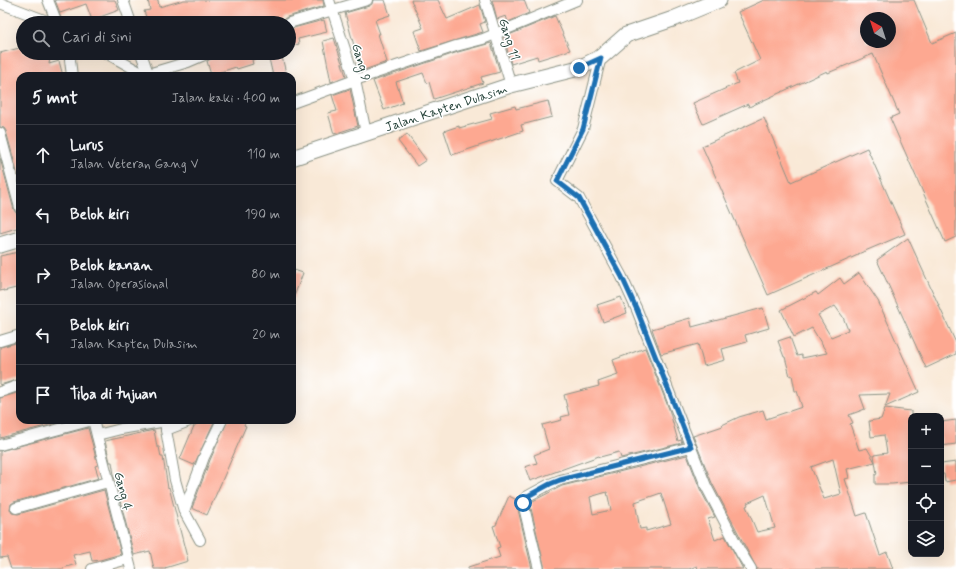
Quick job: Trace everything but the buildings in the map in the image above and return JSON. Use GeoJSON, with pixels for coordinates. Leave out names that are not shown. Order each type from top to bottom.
{"type":"FeatureCollection","features":[{"type":"Feature","properties":{"kind":"main road","name":"Jalan Kapten Dulasim"},"geometry":{"type":"LineString","coordinates":[[296,157],[511,85],[579,68],[601,58],[626,35],[719,0]]}},
{"type":"Feature","properties":{"kind":"main road"},"geometry":{"type":"LineString","coordinates":[[0,245],[16,240]]}},
{"type":"Feature","properties":{"kind":"street"},"geometry":{"type":"LineString","coordinates":[[48,0],[54,16]]}},
{"type":"Feature","properties":{"kind":"street","name":"Gang 9"},"geometry":{"type":"LineString","coordinates":[[329,0],[355,80],[366,133]]}},
{"type":"Feature","properties":{"kind":"street"},"geometry":{"type":"LineString","coordinates":[[296,22],[367,0]]}},
{"type":"Feature","properties":{"kind":"street","name":"Gang 11"},"geometry":{"type":"LineString","coordinates":[[485,0],[511,85]]}},
{"type":"Feature","properties":{"kind":"street"},"geometry":{"type":"LineString","coordinates":[[296,102],[456,46],[483,39],[577,0]]}},
{"type":"Feature","properties":{"kind":"street"},"geometry":{"type":"LineString","coordinates":[[126,1],[129,16]]}},
{"type":"Feature","properties":{"kind":"street"},"geometry":{"type":"LineString","coordinates":[[0,3],[34,16]]}},
{"type":"Feature","properties":{"kind":"street"},"geometry":{"type":"LineString","coordinates":[[601,58],[583,129],[557,181],[579,198],[622,277],[637,310],[706,486],[751,569]]}},
{"type":"Feature","properties":{"kind":"street"},"geometry":{"type":"LineString","coordinates":[[70,60],[72,72]]}},
{"type":"Feature","properties":{"kind":"street"},"geometry":{"type":"LineString","coordinates":[[119,60],[142,72]]}},
{"type":"Feature","properties":{"kind":"street"},"geometry":{"type":"LineString","coordinates":[[143,60],[147,72]]}},
{"type":"Feature","properties":{"kind":"street"},"geometry":{"type":"LineString","coordinates":[[157,72],[193,60]]}},
{"type":"Feature","properties":{"kind":"street"},"geometry":{"type":"LineString","coordinates":[[0,133],[16,193]]}},
{"type":"Feature","properties":{"kind":"street"},"geometry":{"type":"LineString","coordinates":[[0,341],[16,336]]}},
{"type":"Feature","properties":{"kind":"street"},"geometry":{"type":"LineString","coordinates":[[0,392],[16,386]]}},
{"type":"Feature","properties":{"kind":"street"},"geometry":{"type":"LineString","coordinates":[[0,445],[78,424]]}},
{"type":"Feature","properties":{"kind":"street","name":"Gang 4"},"geometry":{"type":"LineString","coordinates":[[94,424],[129,564]]}},
{"type":"Feature","properties":{"kind":"street"},"geometry":{"type":"LineString","coordinates":[[97,435],[122,429],[166,424],[175,480],[184,511],[200,540]]}},
{"type":"Feature","properties":{"kind":"street"},"geometry":{"type":"LineString","coordinates":[[184,511],[204,458],[220,424]]}},
{"type":"Feature","properties":{"kind":"street"},"geometry":{"type":"LineString","coordinates":[[539,569],[523,503],[526,497],[560,480],[691,447]]}},
{"type":"Feature","properties":{"kind":"street"},"geometry":{"type":"LineString","coordinates":[[16,508],[108,482]]}},
{"type":"Feature","properties":{"kind":"street"},"geometry":{"type":"LineString","coordinates":[[92,569],[129,564]]}},
{"type":"Feature","properties":{"kind":"route"},"geometry":{"type":"LineString","coordinates":[[523,503],[526,497],[560,480],[691,447],[637,310],[622,277],[600,234],[579,198],[557,181],[583,129],[601,58],[579,68]]}}]}
